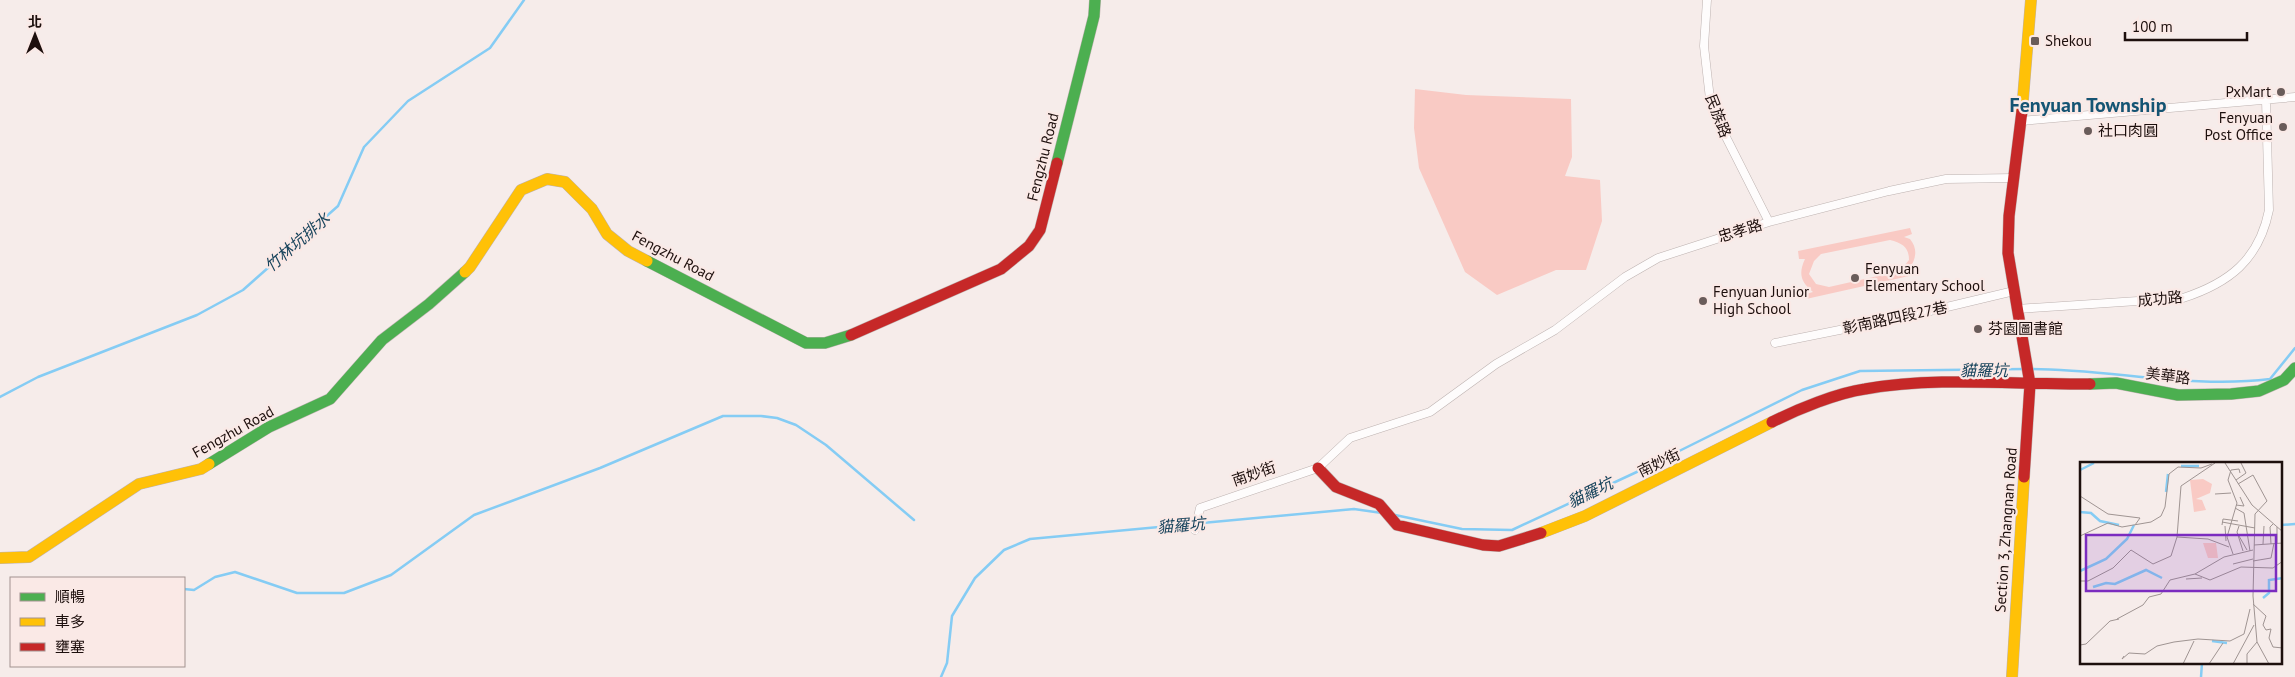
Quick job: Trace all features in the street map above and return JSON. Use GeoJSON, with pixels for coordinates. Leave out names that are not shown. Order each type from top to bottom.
{"type":"FeatureCollection","features":[{"type":"Feature","properties":{"kind":"street","name":"Fengzhu Road"},"geometry":{"type":"LineString","coordinates":[[0,558],[29,557],[139,484],[202,469],[269,427],[304,413],[330,399],[382,340],[429,304],[470,267],[521,190],[547,179],[565,182],[592,209],[607,234],[628,251],[806,342],[824,343],[842,339],[1001,269],[1029,246],[1040,230],[1092,24],[1094,0]]}},
{"type":"Feature","properties":{"kind":"street","name":"民族路"},"geometry":{"type":"LineString","coordinates":[[1707,0],[1704,46],[1710,99],[1726,139],[1769,222]]}},
{"type":"Feature","properties":{"kind":"street","name":"Section 3, Zhangnan Road"},"geometry":{"type":"LineString","coordinates":[[2012,677],[2030,384],[2008,253],[2009,216],[2021,122],[2031,0]]}},
{"type":"Feature","properties":{"kind":"street"},"geometry":{"type":"LineString","coordinates":[[2021,122],[2295,97]]}},
{"type":"Feature","properties":{"kind":"street","name":"成功路"},"geometry":{"type":"LineString","coordinates":[[2017,309],[2183,298],[2209,290],[2228,278],[2250,256],[2266,223],[2268,210],[2266,100]]}},
{"type":"Feature","properties":{"kind":"street","name":"忠孝路"},"geometry":{"type":"LineString","coordinates":[[1496,364],[1555,330],[1625,277],[1658,258],[1769,222],[1890,191],[1941,180],[2014,178]]}},
{"type":"Feature","properties":{"kind":"street","name":"彰南路四段27巷"},"geometry":{"type":"LineString","coordinates":[[1775,343],[1909,316],[2014,291]]}},
{"type":"Feature","properties":{"kind":"street","name":"南妙街"},"geometry":{"type":"LineString","coordinates":[[1195,530],[1200,508],[1318,468],[1350,438],[1430,412],[1496,364]]}},
{"type":"Feature","properties":{"kind":"street","name":"美華路"},"geometry":{"type":"LineString","coordinates":[[2030,384],[2116,383],[2178,395],[2231,394],[2259,391],[2284,380],[2295,368]]}},
{"type":"Feature","properties":{"kind":"street","name":"南妙街"},"geometry":{"type":"LineString","coordinates":[[1318,468],[1336,487],[1379,504],[1397,524],[1483,545],[1499,546],[1517,542],[1585,516],[1708,456],[1780,417],[1833,397],[1863,389],[1921,382],[2030,384]]}},
{"type":"Feature","properties":{"kind":"shaded area"},"geometry":{"type":"Polygon","coordinates":[[[1415,89],[1466,95],[1571,99],[1572,157],[1565,176],[1600,180],[1602,221],[1586,270],[1556,270],[1497,295],[1465,272],[1419,168],[1414,128],[1415,89]]]}},
{"type":"Feature","properties":{"kind":"shaded area"},"geometry":{"type":"Polygon","coordinates":[[[1910,228],[1912,234],[1904,237],[1910,239],[1914,246],[1915,257],[1910,268],[1917,267],[1918,274],[1806,299],[1806,294],[1813,292],[1803,281],[1801,273],[1805,259],[1799,259],[1798,251],[1910,228]],[[1890,240],[1821,254],[1814,261],[1809,274],[1816,284],[1829,287],[1900,271],[1909,260],[1909,256],[1904,246],[1890,240]]]}},
{"type":"Feature","properties":{"kind":"waterway","name":"竹林坑排水"},"geometry":{"type":"LineString","coordinates":[[0,397],[38,377],[197,315],[243,290],[338,206],[364,147],[408,101],[490,48],[524,0]]}},
{"type":"Feature","properties":{"kind":"waterway","name":"貓羅坑"},"geometry":{"type":"LineString","coordinates":[[2031,369],[2211,382],[2270,379],[2295,348]]}},
{"type":"Feature","properties":{"kind":"waterway","name":"貓羅坑"},"geometry":{"type":"LineString","coordinates":[[1395,515],[1462,529],[1512,530],[1641,470],[1802,390],[1860,371],[2025,369]]}},
{"type":"Feature","properties":{"kind":"waterway"},"geometry":{"type":"LineString","coordinates":[[185,589],[194,590],[215,577],[235,572],[297,593],[344,593],[391,575],[474,515],[600,468],[723,416],[761,416],[777,418],[796,425],[826,445],[914,520]]}},
{"type":"Feature","properties":{"kind":"waterway","name":"貓羅坑"},"geometry":{"type":"LineString","coordinates":[[941,677],[947,663],[952,616],[975,578],[1004,550],[1030,539],[1354,509],[1382,513]]}},
{"type":"Feature","properties":{"kind":"waterway"},"geometry":{"type":"LineString","coordinates":[[2282,525],[2295,524]]}},
{"type":"Feature","properties":{"kind":"waterway"},"geometry":{"type":"LineString","coordinates":[[2201,677],[2202,664]]}},
{"type":"Feature","properties":{"kind":"traffic: fast"},"geometry":{"type":"LineString","coordinates":[[1057,163],[1094,16],[1095,0]]}},
{"type":"Feature","properties":{"kind":"traffic: fast"},"geometry":{"type":"LineString","coordinates":[[647,261],[806,343],[825,343],[851,335]]}},
{"type":"Feature","properties":{"kind":"traffic: fast"},"geometry":{"type":"LineString","coordinates":[[209,464],[269,427],[330,399],[382,340],[429,304],[465,272]]}},
{"type":"Feature","properties":{"kind":"traffic: fast"},"geometry":{"type":"LineString","coordinates":[[2090,384],[2116,383],[2178,395],[2231,394],[2259,391],[2284,380],[2295,368]]}},
{"type":"Feature","properties":{"kind":"traffic: slow"},"geometry":{"type":"LineString","coordinates":[[2022,111],[2031,0]]}},
{"type":"Feature","properties":{"kind":"traffic: slow"},"geometry":{"type":"LineString","coordinates":[[465,272],[521,190],[547,179],[565,182],[592,209],[607,234],[628,251],[647,261]]}},
{"type":"Feature","properties":{"kind":"traffic: slow"},"geometry":{"type":"LineString","coordinates":[[1541,533],[1585,516],[1772,422]]}},
{"type":"Feature","properties":{"kind":"traffic: slow"},"geometry":{"type":"LineString","coordinates":[[0,558],[29,557],[139,484],[201,469],[209,464]]}},
{"type":"Feature","properties":{"kind":"traffic: slow"},"geometry":{"type":"LineString","coordinates":[[2012,677],[2024,477]]}},
{"type":"Feature","properties":{"kind":"traffic: jam"},"geometry":{"type":"LineString","coordinates":[[2022,111],[2009,216],[2008,253],[2030,384],[2024,477]]}},
{"type":"Feature","properties":{"kind":"traffic: jam"},"geometry":{"type":"LineString","coordinates":[[851,335],[1001,269],[1029,246],[1040,230],[1057,163]]}},
{"type":"Feature","properties":{"kind":"traffic: jam"},"geometry":{"type":"LineString","coordinates":[[1772,422],[1805,407],[1842,394],[1893,385],[1949,382],[2090,384]]}},
{"type":"Feature","properties":{"kind":"traffic: jam"},"geometry":{"type":"LineString","coordinates":[[1318,468],[1336,487],[1379,504],[1397,525],[1483,545],[1499,546],[1541,533]]}},
{"type":"Feature","properties":{"kind":"place","name":"Shekou"},"geometry":{"type":"Point","coordinates":[2035,41]}},
{"type":"Feature","properties":{"kind":"place","name":"PxMart"},"geometry":{"type":"Point","coordinates":[2281,92]}},
{"type":"Feature","properties":{"kind":"place","name":"Fenyuan Post Office"},"geometry":{"type":"Point","coordinates":[2283,127]}},
{"type":"Feature","properties":{"kind":"place","name":"社口肉圓"},"geometry":{"type":"Point","coordinates":[2088,131]}},
{"type":"Feature","properties":{"kind":"place","name":"Fenyuan Elementary School"},"geometry":{"type":"Point","coordinates":[1855,278]}},
{"type":"Feature","properties":{"kind":"place","name":"Fenyuan Junior High School"},"geometry":{"type":"Point","coordinates":[1703,301]}},
{"type":"Feature","properties":{"kind":"place","name":"芬園圖書館"},"geometry":{"type":"Point","coordinates":[1978,329]}},
{"type":"Feature","properties":{"kind":"district","name":"Fenyuan Township"},"geometry":{"type":"Point","coordinates":[2088,105]}}]}
